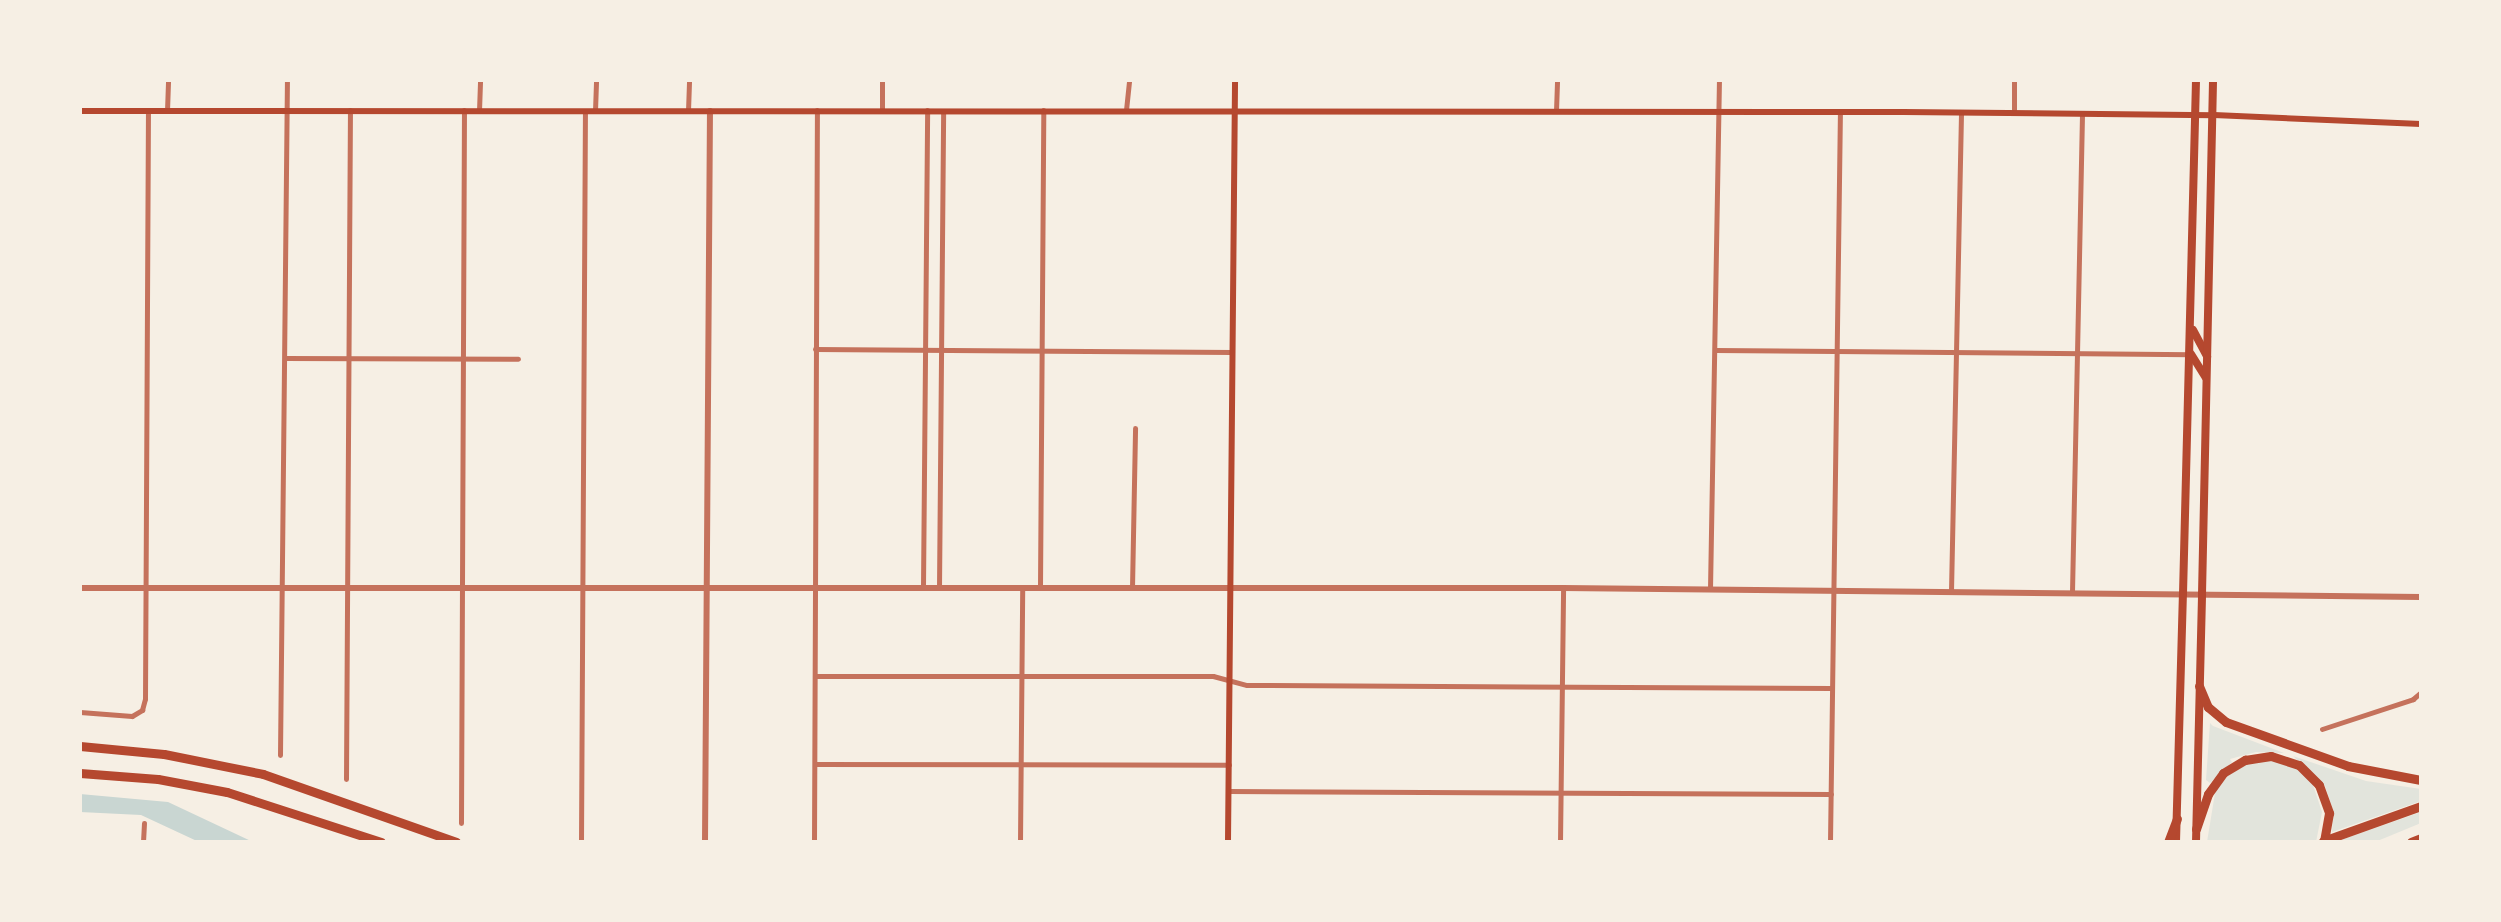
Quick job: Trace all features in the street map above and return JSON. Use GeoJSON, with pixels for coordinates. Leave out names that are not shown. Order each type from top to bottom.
{"type":"FeatureCollection","features":[{"type":"Feature","properties":{"kind":"highway"},"geometry":{"type":"LineString","coordinates":[[2199,686],[2208,707],[2226,722],[2360,769],[2421,780]]}},
{"type":"Feature","properties":{"kind":"highway"},"geometry":{"type":"LineString","coordinates":[[80,746],[164,754],[264,774],[456,842]]}},
{"type":"Feature","properties":{"kind":"highway"},"geometry":{"type":"LineString","coordinates":[[2196,829],[2208,794],[2223,773],[2245,760],[2276,756],[2303,768],[2322,790],[2329,813],[2322,842]]}},
{"type":"Feature","properties":{"kind":"highway"},"geometry":{"type":"LineString","coordinates":[[80,772],[217,790],[309,815],[381,842]]}},
{"type":"Feature","properties":{"kind":"highway"},"geometry":{"type":"LineString","coordinates":[[2322,842],[2421,806]]}},
{"type":"Feature","properties":{"kind":"highway"},"geometry":{"type":"LineString","coordinates":[[2168,842],[2176,819]]}},
{"type":"Feature","properties":{"kind":"highway"},"geometry":{"type":"LineString","coordinates":[[2411,842],[2421,838]]}},
{"type":"Feature","properties":{"kind":"main road"},"geometry":{"type":"LineString","coordinates":[[1228,842],[1235,80]]}},
{"type":"Feature","properties":{"kind":"main road"},"geometry":{"type":"LineString","coordinates":[[2176,842],[2196,80]]}},
{"type":"Feature","properties":{"kind":"main road"},"geometry":{"type":"LineString","coordinates":[[2196,842],[2213,80]]}},
{"type":"Feature","properties":{"kind":"main road"},"geometry":{"type":"LineString","coordinates":[[80,111],[2082,113],[2421,124]]}},
{"type":"Feature","properties":{"kind":"main road"},"geometry":{"type":"LineString","coordinates":[[2191,325],[2208,357]]}},
{"type":"Feature","properties":{"kind":"main road"},"geometry":{"type":"LineString","coordinates":[[2190,354],[2200,362],[2208,382]]}},
{"type":"Feature","properties":{"kind":"street"},"geometry":{"type":"LineString","coordinates":[[168,80],[168,111]]}},
{"type":"Feature","properties":{"kind":"street"},"geometry":{"type":"LineString","coordinates":[[280,755],[287,80]]}},
{"type":"Feature","properties":{"kind":"street"},"geometry":{"type":"LineString","coordinates":[[479,110],[480,80]]}},
{"type":"Feature","properties":{"kind":"street"},"geometry":{"type":"LineString","coordinates":[[595,111],[596,80]]}},
{"type":"Feature","properties":{"kind":"street"},"geometry":{"type":"LineString","coordinates":[[688,110],[689,80]]}},
{"type":"Feature","properties":{"kind":"street"},"geometry":{"type":"LineString","coordinates":[[882,80],[882,110]]}},
{"type":"Feature","properties":{"kind":"street"},"geometry":{"type":"LineString","coordinates":[[1126,110],[1129,80]]}},
{"type":"Feature","properties":{"kind":"street"},"geometry":{"type":"LineString","coordinates":[[1556,80],[1556,111]]}},
{"type":"Feature","properties":{"kind":"street"},"geometry":{"type":"LineString","coordinates":[[1710,589],[1719,80]]}},
{"type":"Feature","properties":{"kind":"street"},"geometry":{"type":"LineString","coordinates":[[2014,80],[2014,113]]}},
{"type":"Feature","properties":{"kind":"street"},"geometry":{"type":"LineString","coordinates":[[346,778],[350,110]]}},
{"type":"Feature","properties":{"kind":"street"},"geometry":{"type":"LineString","coordinates":[[461,823],[464,110]]}},
{"type":"Feature","properties":{"kind":"street"},"geometry":{"type":"LineString","coordinates":[[814,842],[817,110]]}},
{"type":"Feature","properties":{"kind":"street"},"geometry":{"type":"LineString","coordinates":[[924,588],[927,110]]}},
{"type":"Feature","properties":{"kind":"street"},"geometry":{"type":"LineString","coordinates":[[938,588],[943,110]]}},
{"type":"Feature","properties":{"kind":"street"},"geometry":{"type":"LineString","coordinates":[[1040,588],[1043,110]]}},
{"type":"Feature","properties":{"kind":"street"},"geometry":{"type":"LineString","coordinates":[[80,712],[122,717],[139,713],[145,699],[148,111]]}},
{"type":"Feature","properties":{"kind":"street"},"geometry":{"type":"LineString","coordinates":[[581,842],[585,111]]}},
{"type":"Feature","properties":{"kind":"street"},"geometry":{"type":"LineString","coordinates":[[706,842],[710,111]]}},
{"type":"Feature","properties":{"kind":"street"},"geometry":{"type":"LineString","coordinates":[[1830,842],[1840,112]]}},
{"type":"Feature","properties":{"kind":"street"},"geometry":{"type":"LineString","coordinates":[[1951,591],[1961,113]]}},
{"type":"Feature","properties":{"kind":"street"},"geometry":{"type":"LineString","coordinates":[[2072,592],[2082,113]]}},
{"type":"Feature","properties":{"kind":"street"},"geometry":{"type":"LineString","coordinates":[[927,171],[942,171]]}},
{"type":"Feature","properties":{"kind":"street"},"geometry":{"type":"LineString","coordinates":[[926,214],[941,215]]}},
{"type":"Feature","properties":{"kind":"street"},"geometry":{"type":"LineString","coordinates":[[815,349],[1233,352]]}},
{"type":"Feature","properties":{"kind":"street"},"geometry":{"type":"LineString","coordinates":[[1715,350],[2190,354]]}},
{"type":"Feature","properties":{"kind":"street"},"geometry":{"type":"LineString","coordinates":[[284,358],[518,359]]}},
{"type":"Feature","properties":{"kind":"street"},"geometry":{"type":"LineString","coordinates":[[1132,588],[1135,428]]}},
{"type":"Feature","properties":{"kind":"street"},"geometry":{"type":"LineString","coordinates":[[80,588],[1563,588],[2421,598]]}},
{"type":"Feature","properties":{"kind":"street"},"geometry":{"type":"LineString","coordinates":[[1020,842],[1022,588]]}},
{"type":"Feature","properties":{"kind":"street"},"geometry":{"type":"LineString","coordinates":[[1560,842],[1563,588]]}},
{"type":"Feature","properties":{"kind":"street"},"geometry":{"type":"LineString","coordinates":[[815,676],[1213,676],[1247,685],[1831,688]]}},
{"type":"Feature","properties":{"kind":"street"},"geometry":{"type":"LineString","coordinates":[[2322,729],[2420,694]]}},
{"type":"Feature","properties":{"kind":"street"},"geometry":{"type":"LineString","coordinates":[[815,764],[1229,764]]}},
{"type":"Feature","properties":{"kind":"street"},"geometry":{"type":"LineString","coordinates":[[1229,791],[1830,794]]}},
{"type":"Feature","properties":{"kind":"street"},"geometry":{"type":"LineString","coordinates":[[144,823],[144,842]]}},
{"type":"Feature","properties":{"kind":"shaded area"},"geometry":{"type":"Polygon","coordinates":[[[2210,723],[2284,753],[2256,752],[2230,759],[2232,762],[2210,783],[2206,780],[2210,723]]]}},
{"type":"Feature","properties":{"kind":"shaded area"},"geometry":{"type":"Polygon","coordinates":[[[2293,756],[2366,781],[2421,789],[2421,801],[2332,832],[2333,810],[2325,786],[2293,756]]]}},
{"type":"Feature","properties":{"kind":"shaded area"},"geometry":{"type":"Polygon","coordinates":[[[2267,759],[2295,768],[2312,782],[2322,812],[2316,842],[2207,842],[2216,787],[2239,766],[2267,759]]]}},
{"type":"Feature","properties":{"kind":"shaded area"},"geometry":{"type":"Polygon","coordinates":[[[80,794],[168,802],[253,842],[199,842],[141,815],[80,812],[80,794]]]}},
{"type":"Feature","properties":{"kind":"shaded area"},"geometry":{"type":"Polygon","coordinates":[[[2421,812],[2421,823],[2375,842],[2335,842],[2421,812]]]}}]}
